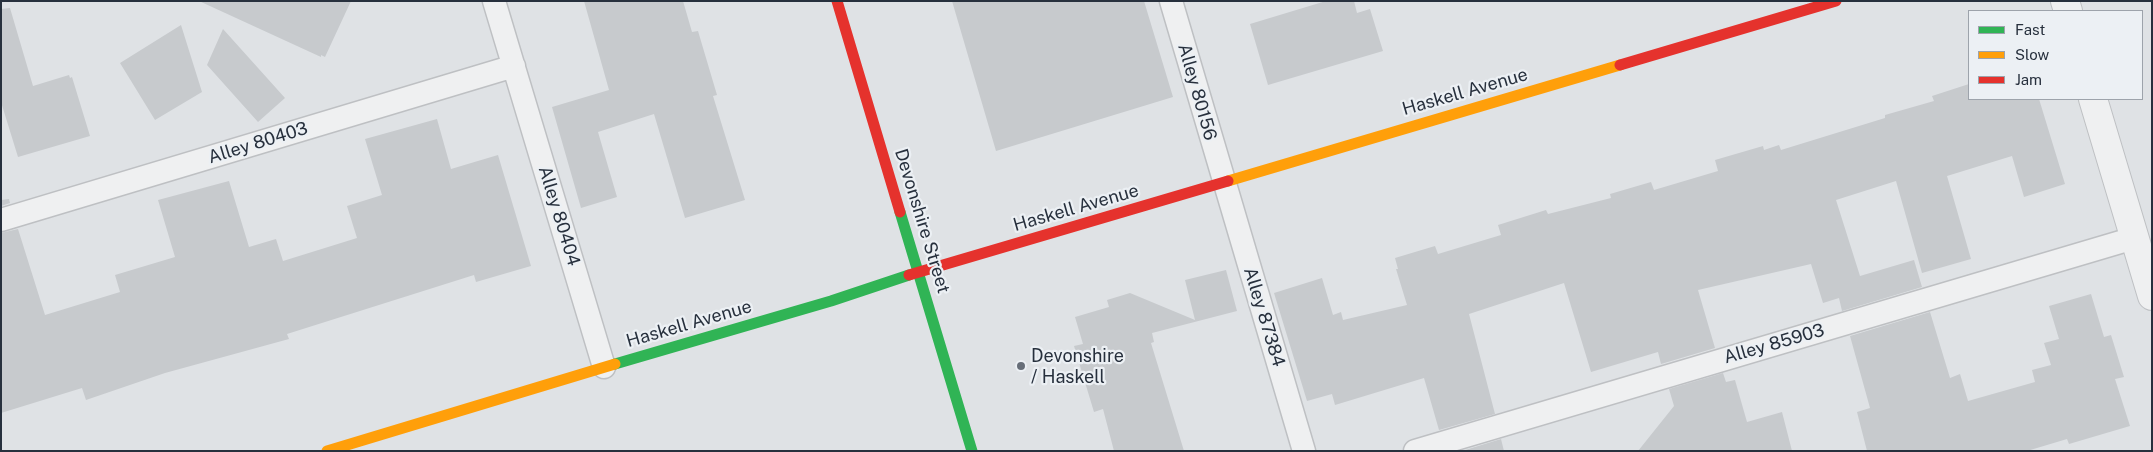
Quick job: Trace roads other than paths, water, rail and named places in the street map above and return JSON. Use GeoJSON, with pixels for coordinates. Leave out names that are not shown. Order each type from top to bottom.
{"type":"FeatureCollection","features":[{"type":"Feature","properties":{"kind":"main road","name":"Devonshire Street"},"geometry":{"type":"LineString","coordinates":[[837,1],[972,451]]}},
{"type":"Feature","properties":{"kind":"main road","name":"Haskell Avenue"},"geometry":{"type":"LineString","coordinates":[[328,451],[604,367],[831,301],[919,272],[1836,1]]}},
{"type":"Feature","properties":{"kind":"street"},"geometry":{"type":"LineString","coordinates":[[2093,100],[2152,296]]}},
{"type":"Feature","properties":{"kind":"lane","name":"Alley 80404"},"geometry":{"type":"LineString","coordinates":[[494,1],[604,367]]}},
{"type":"Feature","properties":{"kind":"lane","name":"Alley 80156"},"geometry":{"type":"LineString","coordinates":[[1171,1],[1224,182]]}},
{"type":"Feature","properties":{"kind":"lane","name":"Alley 80403"},"geometry":{"type":"LineString","coordinates":[[1,220],[514,66]]}},
{"type":"Feature","properties":{"kind":"lane","name":"Alley 87384"},"geometry":{"type":"LineString","coordinates":[[1224,182],[1304,451]]}},
{"type":"Feature","properties":{"kind":"lane","name":"Alley 85903"},"geometry":{"type":"LineString","coordinates":[[1414,451],[2134,238]]}},
{"type":"Feature","properties":{"kind":"place","name":"Devonshire / Haskell"},"geometry":{"type":"Point","coordinates":[1021,366]}}]}
